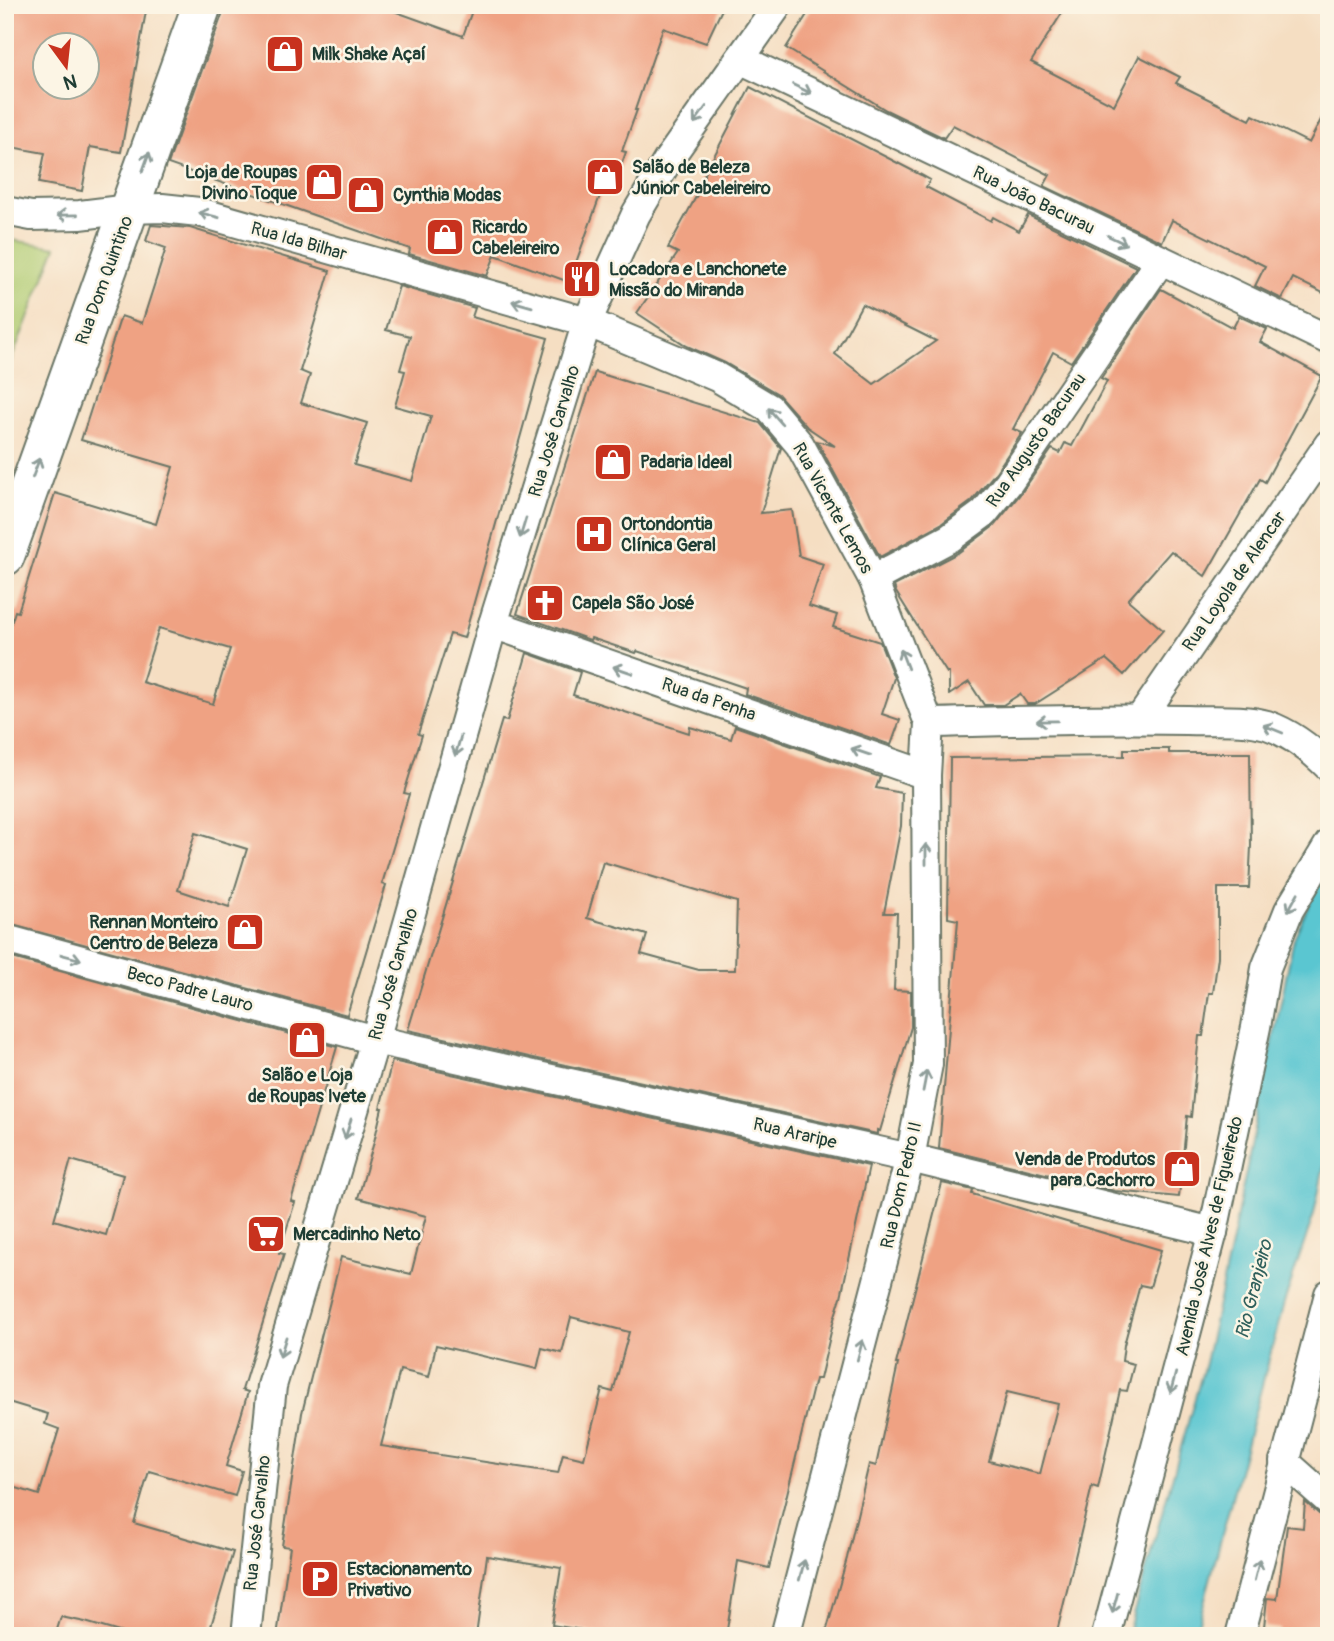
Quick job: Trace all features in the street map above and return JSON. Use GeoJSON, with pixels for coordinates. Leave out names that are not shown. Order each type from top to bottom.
{"type":"FeatureCollection","features":[{"type":"Feature","properties":{"kind":"main road","name":"Rua Dom Quintino"},"geometry":{"type":"LineString","coordinates":[[5,556],[202,5]]}},
{"type":"Feature","properties":{"kind":"street","name":"Rua José Carvalho"},"geometry":{"type":"LineString","coordinates":[[246,1636],[272,1386],[493,624],[587,323],[636,214],[668,160],[778,5]]}},
{"type":"Feature","properties":{"kind":"street","name":"Rua João Bacurau"},"geometry":{"type":"LineString","coordinates":[[740,59],[1329,340]]}},
{"type":"Feature","properties":{"kind":"street","name":"Rua Ida Bilhar"},"geometry":{"type":"LineString","coordinates":[[5,211],[31,216],[162,208],[199,212],[587,323]]}},
{"type":"Feature","properties":{"kind":"street","name":"Rua Augusto Bacurau"},"geometry":{"type":"LineString","coordinates":[[873,579],[950,538],[984,513],[1009,482],[1161,260]]}},
{"type":"Feature","properties":{"kind":"street","name":"Rua Vicente Lemos"},"geometry":{"type":"LineString","coordinates":[[587,323],[718,377],[769,408],[800,445],[873,579],[929,723]]}},
{"type":"Feature","properties":{"kind":"street","name":"Rua Loyola de Alencar"},"geometry":{"type":"LineString","coordinates":[[1140,719],[1329,444]]}},
{"type":"Feature","properties":{"kind":"street","name":"Rua da Penha"},"geometry":{"type":"LineString","coordinates":[[493,624],[926,775]]}},
{"type":"Feature","properties":{"kind":"street"},"geometry":{"type":"LineString","coordinates":[[929,723],[1140,719],[1243,722],[1266,725],[1292,737],[1329,767]]}},
{"type":"Feature","properties":{"kind":"street","name":"Rua Dom Pedro II"},"geometry":{"type":"LineString","coordinates":[[785,1636],[910,1158],[928,1064],[926,775],[929,723]]}},
{"type":"Feature","properties":{"kind":"street","name":"Avenida José Alves de Figueiredo"},"geometry":{"type":"LineString","coordinates":[[1106,1636],[1213,1232],[1266,968],[1289,910],[1329,844]]}},
{"type":"Feature","properties":{"kind":"street","name":"Beco Padre Lauro"},"geometry":{"type":"LineString","coordinates":[[5,939],[374,1040]]}},
{"type":"Feature","properties":{"kind":"street","name":"Rua Araripe"},"geometry":{"type":"LineString","coordinates":[[374,1040],[910,1158],[1213,1232]]}},
{"type":"Feature","properties":{"kind":"street"},"geometry":{"type":"LineString","coordinates":[[1240,1636],[1329,1294]]}},
{"type":"Feature","properties":{"kind":"street"},"geometry":{"type":"LineString","coordinates":[[1284,1461],[1329,1501]]}},
{"type":"Feature","properties":{"kind":"green space"},"geometry":{"type":"Polygon","coordinates":[[[5,239],[56,247],[5,376],[5,239]]]}},
{"type":"Feature","properties":{"kind":"water","name":"Rio Granjeiro"},"geometry":{"type":"Polygon","coordinates":[[[1329,871],[1329,1140],[1314,1214],[1284,1303],[1195,1636],[1127,1636],[1205,1363],[1294,938],[1318,885],[1329,871]]]}},
{"type":"Feature","properties":{"kind":"building"},"geometry":{"type":"Polygon","coordinates":[[[5,5],[116,5],[146,11],[121,152],[90,147],[82,191],[39,183],[45,153],[5,146],[5,5]]]}},
{"type":"Feature","properties":{"kind":"building"},"geometry":{"type":"Polygon","coordinates":[[[223,5],[377,5],[463,36],[474,5],[724,5],[706,43],[663,28],[610,196],[601,193],[569,282],[495,255],[487,276],[409,254],[410,249],[168,164],[223,12],[223,5]]]}},
{"type":"Feature","properties":{"kind":"building"},"geometry":{"type":"Polygon","coordinates":[[[813,5],[1067,5],[1031,62],[1114,105],[1139,56],[1180,77],[1176,83],[1250,120],[1253,115],[1309,143],[1329,104],[1329,296],[1293,278],[1282,299],[1255,286],[1265,266],[1172,220],[1162,242],[1044,186],[1050,175],[953,125],[944,138],[886,110],[786,48],[813,5]]]}},
{"type":"Feature","properties":{"kind":"building"},"geometry":{"type":"Polygon","coordinates":[[[750,87],[930,180],[926,187],[991,221],[993,217],[1019,231],[1028,215],[1136,267],[1071,362],[1053,352],[1013,429],[1022,433],[996,472],[972,501],[941,524],[880,557],[817,441],[835,446],[807,427],[778,394],[725,363],[687,346],[637,313],[678,253],[668,248],[703,184],[700,183],[750,87]],[[862,304],[835,354],[874,384],[936,341],[862,304]]]}},
{"type":"Feature","properties":{"kind":"building"},"geometry":{"type":"Polygon","coordinates":[[[151,225],[190,228],[330,271],[300,371],[310,375],[301,403],[367,423],[354,465],[412,481],[431,416],[395,406],[405,371],[400,370],[410,336],[386,330],[399,286],[475,308],[472,317],[548,338],[464,638],[450,634],[418,734],[422,735],[404,793],[409,794],[382,884],[386,885],[347,1015],[5,923],[5,644],[15,611],[18,612],[55,493],[156,524],[173,467],[81,440],[121,316],[142,323],[166,248],[146,241],[151,225]],[[159,628],[142,682],[213,704],[230,649],[159,628]],[[195,833],[178,890],[229,907],[247,849],[195,833]]]}},
{"type":"Feature","properties":{"kind":"building"},"geometry":{"type":"Polygon","coordinates":[[[1161,289],[1233,328],[1239,316],[1267,329],[1260,342],[1322,376],[1265,482],[1260,479],[1205,576],[1171,551],[1128,600],[1163,630],[1124,675],[1106,659],[1035,704],[1027,704],[1020,694],[1003,705],[984,705],[969,682],[949,695],[949,673],[894,586],[958,553],[994,526],[1052,449],[1060,453],[1065,443],[1072,446],[1107,381],[1101,378],[1161,289]]]}},
{"type":"Feature","properties":{"kind":"building"},"geometry":{"type":"Polygon","coordinates":[[[595,372],[760,423],[781,448],[761,513],[792,510],[799,556],[823,564],[809,606],[837,615],[833,627],[880,642],[894,678],[882,714],[900,720],[891,745],[745,694],[746,688],[637,651],[636,653],[591,638],[590,640],[517,614],[595,372]]]}},
{"type":"Feature","properties":{"kind":"building"},"geometry":{"type":"Polygon","coordinates":[[[527,653],[580,672],[573,695],[689,733],[690,727],[731,739],[735,726],[880,777],[876,788],[902,793],[901,826],[884,913],[897,913],[894,990],[911,991],[911,1027],[877,1134],[408,1030],[502,720],[507,721],[527,653]],[[603,862],[587,918],[647,935],[641,954],[699,970],[735,970],[737,902],[603,862]]]}},
{"type":"Feature","properties":{"kind":"building"},"geometry":{"type":"Polygon","coordinates":[[[1124,749],[1169,749],[1169,753],[1250,753],[1249,888],[1218,888],[1218,957],[1213,993],[1209,993],[1203,1036],[1199,1036],[1179,1197],[1115,1191],[939,1148],[958,920],[948,918],[950,758],[1124,756],[1124,749]]]}},
{"type":"Feature","properties":{"kind":"building"},"geometry":{"type":"Polygon","coordinates":[[[5,956],[337,1047],[291,1201],[295,1202],[279,1253],[284,1254],[242,1390],[248,1392],[226,1466],[242,1471],[235,1496],[149,1471],[134,1523],[233,1552],[208,1636],[133,1636],[61,1617],[55,1636],[5,1636],[5,1504],[10,1486],[39,1495],[59,1429],[45,1424],[48,1414],[5,1401],[5,956]],[[71,1160],[54,1220],[106,1235],[123,1175],[71,1160]]]}},
{"type":"Feature","properties":{"kind":"building"},"geometry":{"type":"Polygon","coordinates":[[[392,1061],[869,1166],[841,1297],[820,1379],[815,1379],[769,1568],[738,1561],[726,1636],[618,1636],[552,1625],[561,1568],[487,1556],[476,1636],[277,1636],[290,1547],[282,1546],[302,1413],[341,1257],[411,1274],[426,1216],[358,1198],[374,1142],[392,1061]],[[571,1317],[562,1353],[542,1348],[537,1369],[436,1345],[429,1377],[400,1370],[381,1446],[558,1473],[563,1454],[584,1459],[602,1389],[613,1392],[629,1332],[571,1317]]]}},
{"type":"Feature","properties":{"kind":"building"},"geometry":{"type":"Polygon","coordinates":[[[942,1183],[973,1190],[972,1194],[1161,1250],[1150,1287],[1140,1285],[1122,1361],[1134,1364],[1127,1391],[1120,1390],[1098,1488],[1092,1486],[1056,1636],[825,1636],[869,1464],[876,1466],[896,1364],[942,1183]],[[1007,1392],[989,1461],[1040,1474],[1058,1404],[1007,1392]]]}},
{"type":"Feature","properties":{"kind":"building"},"geometry":{"type":"Polygon","coordinates":[[[1305,1502],[1319,1514],[1329,1517],[1329,1636],[1279,1636],[1280,1629],[1264,1627],[1267,1598],[1277,1599],[1287,1526],[1303,1528],[1305,1502]]]}},
{"type":"Feature","properties":{"kind":"place","name":"Milk Shake Açaí"},"geometry":{"type":"Point","coordinates":[285,54]}},
{"type":"Feature","properties":{"kind":"place","name":"Salão de Beleza Júnior Cabeleireiro"},"geometry":{"type":"Point","coordinates":[605,177]}},
{"type":"Feature","properties":{"kind":"place","name":"Loja de Roupas Divino Toque"},"geometry":{"type":"Point","coordinates":[324,182]}},
{"type":"Feature","properties":{"kind":"place","name":"Cynthia Modas"},"geometry":{"type":"Point","coordinates":[366,195]}},
{"type":"Feature","properties":{"kind":"place","name":"Ricardo Cabeleireiro"},"geometry":{"type":"Point","coordinates":[445,237]}},
{"type":"Feature","properties":{"kind":"place","name":"Locadora e Lanchonete Missão do Miranda"},"geometry":{"type":"Point","coordinates":[582,279]}},
{"type":"Feature","properties":{"kind":"place","name":"Padaria Ideal"},"geometry":{"type":"Point","coordinates":[613,462]}},
{"type":"Feature","properties":{"kind":"place","name":"Ortondontia Clínica Geral"},"geometry":{"type":"Point","coordinates":[594,534]}},
{"type":"Feature","properties":{"kind":"place","name":"Capela São José"},"geometry":{"type":"Point","coordinates":[545,603]}},
{"type":"Feature","properties":{"kind":"place","name":"Rennan Monteiro Centro de Beleza"},"geometry":{"type":"Point","coordinates":[245,932]}},
{"type":"Feature","properties":{"kind":"place","name":"Salão e Loja de Roupas Ivete"},"geometry":{"type":"Point","coordinates":[307,1040]}},
{"type":"Feature","properties":{"kind":"place","name":"Venda de Produtos para Cachorro"},"geometry":{"type":"Point","coordinates":[1182,1169]}},
{"type":"Feature","properties":{"kind":"place","name":"Mercadinho Neto"},"geometry":{"type":"Point","coordinates":[266,1234]}},
{"type":"Feature","properties":{"kind":"place","name":"Estacionamento Privativo"},"geometry":{"type":"Point","coordinates":[320,1579]}}]}
